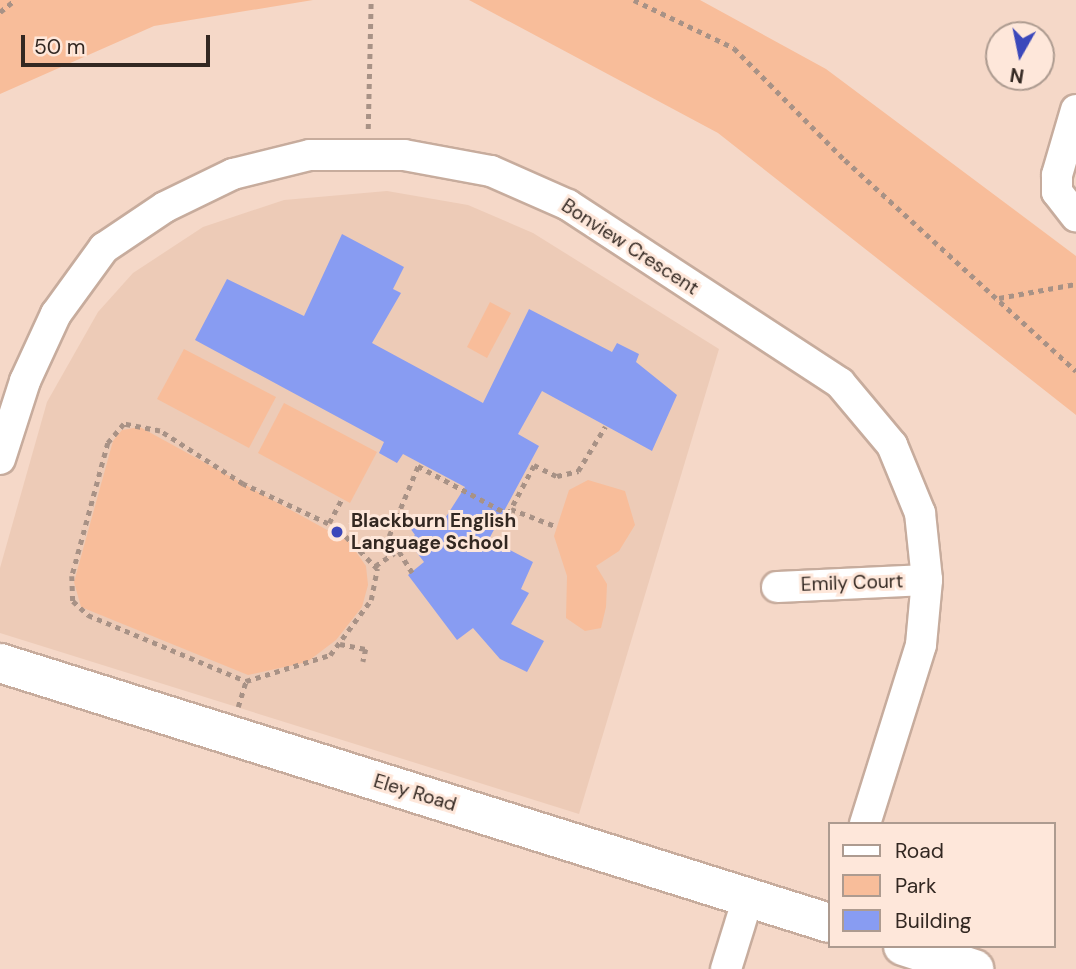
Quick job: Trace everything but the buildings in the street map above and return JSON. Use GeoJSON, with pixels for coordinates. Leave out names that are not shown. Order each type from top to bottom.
{"type":"FeatureCollection","features":[{"type":"Feature","properties":{"kind":"main road","name":"Eley Road"},"geometry":{"type":"LineString","coordinates":[[0,663],[828,923]]}},
{"type":"Feature","properties":{"kind":"main road"},"geometry":{"type":"LineString","coordinates":[[909,948],[974,969]]}},
{"type":"Feature","properties":{"kind":"street"},"geometry":{"type":"LineString","coordinates":[[1076,110],[1057,175],[1057,192],[1076,216]]}},
{"type":"Feature","properties":{"kind":"street","name":"Bonview Crescent"},"geometry":{"type":"LineString","coordinates":[[0,459],[24,381],[56,314],[104,248],[165,207],[233,174],[310,155],[367,155],[491,171],[568,205],[840,383],[892,446],[920,513],[928,580],[921,645],[866,822]]}},
{"type":"Feature","properties":{"kind":"street","name":"Emily Court"},"geometry":{"type":"LineString","coordinates":[[777,587],[928,580]]}},
{"type":"Feature","properties":{"kind":"street"},"geometry":{"type":"LineString","coordinates":[[726,969],[748,898]]}},
{"type":"Feature","properties":{"kind":"path"},"geometry":{"type":"LineString","coordinates":[[0,12],[15,0]]}},
{"type":"Feature","properties":{"kind":"path"},"geometry":{"type":"LineString","coordinates":[[367,155],[372,0]]}},
{"type":"Feature","properties":{"kind":"path"},"geometry":{"type":"LineString","coordinates":[[635,0],[734,48],[845,160],[1076,371]]}},
{"type":"Feature","properties":{"kind":"path"},"geometry":{"type":"LineString","coordinates":[[999,298],[1076,284]]}},
{"type":"Feature","properties":{"kind":"path"},"geometry":{"type":"LineString","coordinates":[[124,424],[150,426],[243,484],[329,523],[356,540],[375,566],[371,600],[340,644],[308,667],[246,681],[88,615],[73,601],[72,576],[112,434],[124,424]]}},
{"type":"Feature","properties":{"kind":"path"},"geometry":{"type":"LineString","coordinates":[[412,573],[394,553],[391,523],[418,466],[508,514],[534,465],[557,476],[578,471],[605,427]]}},
{"type":"Feature","properties":{"kind":"path"},"geometry":{"type":"LineString","coordinates":[[329,523],[342,499]]}},
{"type":"Feature","properties":{"kind":"path"},"geometry":{"type":"LineString","coordinates":[[511,509],[555,526]]}},
{"type":"Feature","properties":{"kind":"path"},"geometry":{"type":"LineString","coordinates":[[375,566],[394,553]]}},
{"type":"Feature","properties":{"kind":"path"},"geometry":{"type":"LineString","coordinates":[[340,644],[366,649],[363,662]]}},
{"type":"Feature","properties":{"kind":"path"},"geometry":{"type":"LineString","coordinates":[[229,735],[246,681]]}},
{"type":"Feature","properties":{"kind":"shaded area","name":"Blackburn English Language School"},"geometry":{"type":"Polygon","coordinates":[[[387,191],[468,205],[533,233],[719,349],[579,814],[0,633],[0,568],[47,402],[98,312],[133,273],[203,227],[284,200],[387,191]]]}},
{"type":"Feature","properties":{"kind":"green space"},"geometry":{"type":"Polygon","coordinates":[[[0,0],[313,0],[154,26],[0,94],[0,0]]]}},
{"type":"Feature","properties":{"kind":"green space"},"geometry":{"type":"Polygon","coordinates":[[[469,0],[700,0],[826,69],[1076,256],[1076,415],[718,133],[469,0]]]}},
{"type":"Feature","properties":{"kind":"green space"},"geometry":{"type":"Polygon","coordinates":[[[490,302],[511,313],[487,358],[467,347],[490,302]]]}},
{"type":"Feature","properties":{"kind":"green space"},"geometry":{"type":"Polygon","coordinates":[[[184,349],[276,397],[249,448],[157,399],[184,349]]]}},
{"type":"Feature","properties":{"kind":"green space"},"geometry":{"type":"Polygon","coordinates":[[[284,403],[377,452],[350,503],[258,453],[284,403]]]}},
{"type":"Feature","properties":{"kind":"green space"},"geometry":{"type":"Polygon","coordinates":[[[140,427],[349,542],[366,566],[368,585],[362,607],[336,640],[307,662],[248,675],[81,607],[74,582],[113,441],[122,430],[140,427]]]}},
{"type":"Feature","properties":{"kind":"green space"},"geometry":{"type":"Polygon","coordinates":[[[588,480],[625,491],[635,525],[619,551],[596,566],[607,584],[606,607],[601,628],[585,631],[566,618],[567,576],[554,536],[569,490],[588,480]]]}},
{"type":"Feature","properties":{"kind":"place","name":"Blackburn English Language School"},"geometry":{"type":"Point","coordinates":[337,532]}}]}
